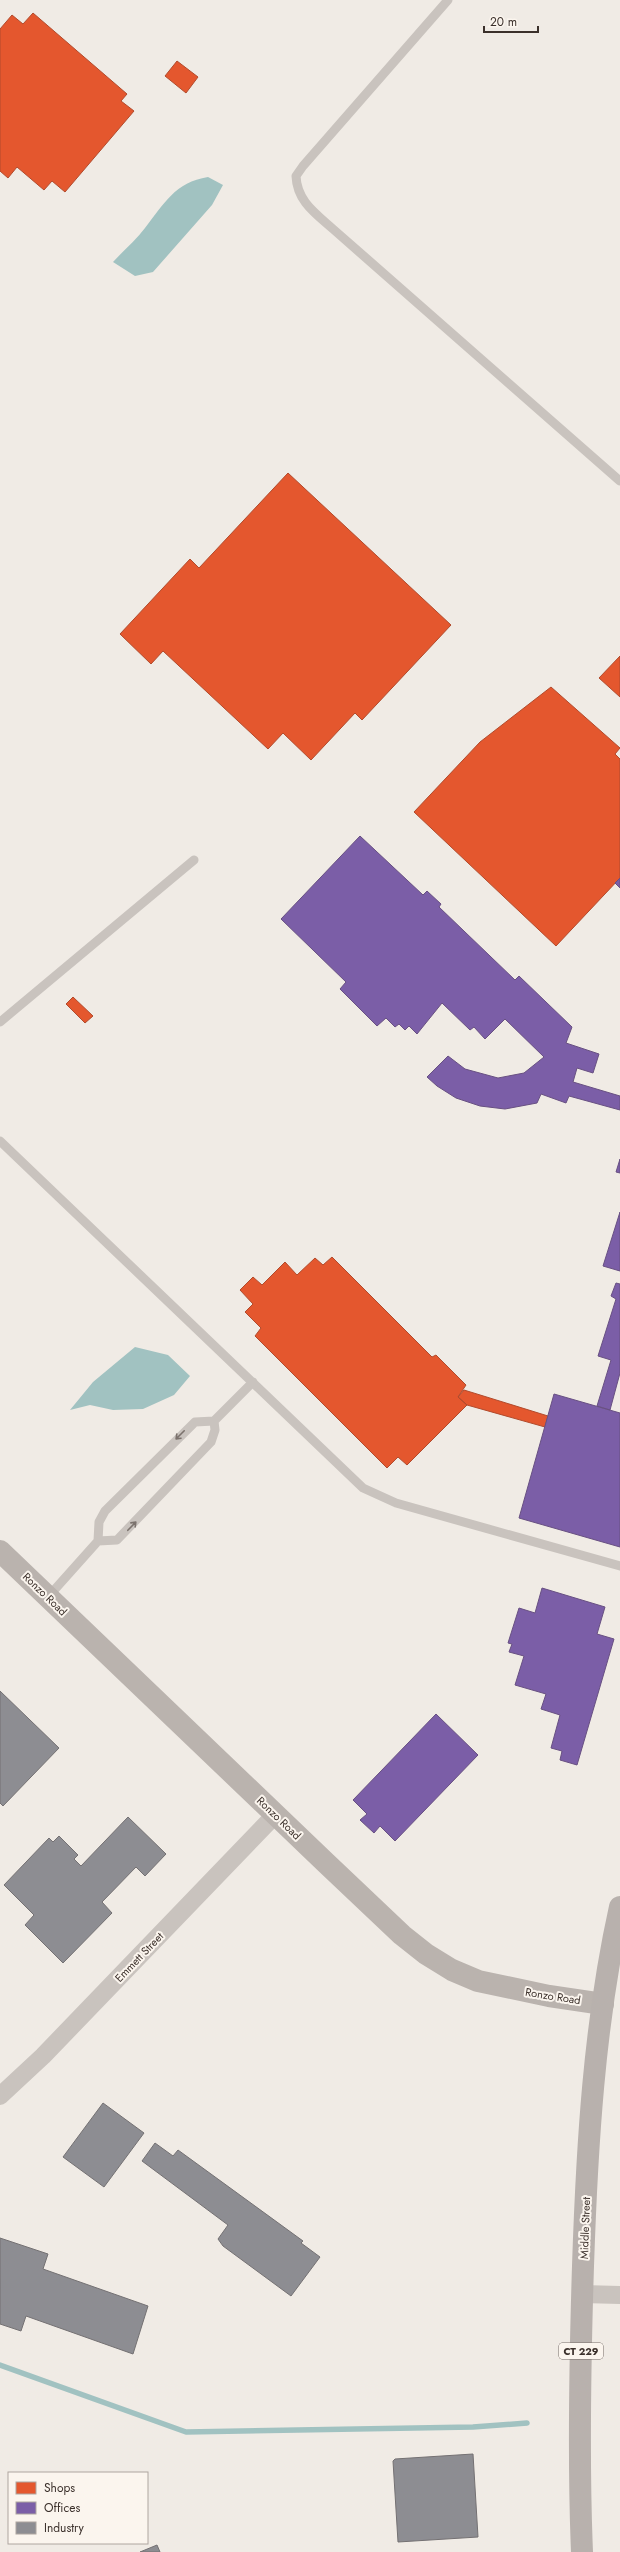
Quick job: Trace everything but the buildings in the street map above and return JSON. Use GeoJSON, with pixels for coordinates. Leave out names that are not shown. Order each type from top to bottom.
{"type":"FeatureCollection","features":[{"type":"Feature","properties":{"kind":"main road","name":"Ronzo Road"},"geometry":{"type":"LineString","coordinates":[[0,1551],[402,1935],[452,1970],[478,1981],[603,2004]]}},
{"type":"Feature","properties":{"kind":"main road","name":"Middle Street"},"geometry":{"type":"LineString","coordinates":[[582,2552],[579,2428],[582,2294],[587,2177],[603,2004],[620,1907]]}},
{"type":"Feature","properties":{"kind":"street","name":"Emmett Street"},"geometry":{"type":"LineString","coordinates":[[0,2096],[43,2056],[275,1815]]}},
{"type":"Feature","properties":{"kind":"street"},"geometry":{"type":"LineString","coordinates":[[582,2294],[620,2295]]}},
{"type":"Feature","properties":{"kind":"lane"},"geometry":{"type":"LineString","coordinates":[[448,0],[303,166],[296,176],[299,195],[306,204],[333,229],[620,482]]}},
{"type":"Feature","properties":{"kind":"lane"},"geometry":{"type":"LineString","coordinates":[[0,1022],[194,860]]}},
{"type":"Feature","properties":{"kind":"lane"},"geometry":{"type":"LineString","coordinates":[[0,1141],[363,1488],[396,1503],[620,1566]]}},
{"type":"Feature","properties":{"kind":"lane"},"geometry":{"type":"LineString","coordinates":[[48,1597],[98,1541],[99,1522],[105,1511],[195,1422],[214,1421],[253,1382]]}},
{"type":"Feature","properties":{"kind":"lane"},"geometry":{"type":"LineString","coordinates":[[98,1541],[117,1540],[160,1496],[211,1442],[215,1430],[214,1421]]}},
{"type":"Feature","properties":{"kind":"water"},"geometry":{"type":"Polygon","coordinates":[[[208,177],[223,185],[212,205],[153,272],[135,276],[113,262],[134,241],[171,195],[187,184],[208,177]]]}},
{"type":"Feature","properties":{"kind":"water"},"geometry":{"type":"Polygon","coordinates":[[[135,1347],[168,1355],[190,1376],[174,1395],[143,1409],[113,1410],[90,1405],[70,1410],[93,1382],[135,1347]]]}},
{"type":"Feature","properties":{"kind":"waterway"},"geometry":{"type":"LineString","coordinates":[[0,2365],[186,2432],[473,2427],[527,2423]]}}]}
